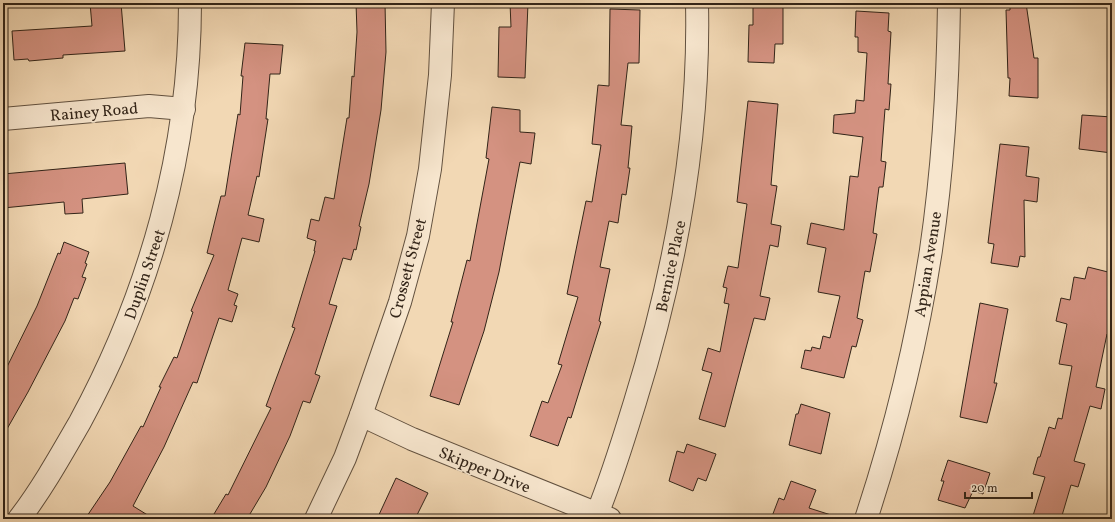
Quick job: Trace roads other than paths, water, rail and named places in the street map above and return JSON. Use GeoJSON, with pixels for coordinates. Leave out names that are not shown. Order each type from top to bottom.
{"type":"FeatureCollection","features":[{"type":"Feature","properties":{"kind":"street","name":"Duplin Street"},"geometry":{"type":"LineString","coordinates":[[19,519],[62,453],[97,390],[131,315],[153,252],[170,188],[184,109],[190,44],[190,3]]}},
{"type":"Feature","properties":{"kind":"street","name":"Crossett Street"},"geometry":{"type":"LineString","coordinates":[[316,519],[345,458],[361,415],[400,302],[418,236],[430,169],[440,75],[443,3]]}},
{"type":"Feature","properties":{"kind":"street","name":"Bernice Place"},"geometry":{"type":"LineString","coordinates":[[601,517],[649,357],[671,267],[685,185],[694,103],[697,3]]}},
{"type":"Feature","properties":{"kind":"street","name":"Appian Avenue"},"geometry":{"type":"LineString","coordinates":[[866,519],[883,467],[914,343],[931,250],[942,155],[948,80],[949,3]]}},
{"type":"Feature","properties":{"kind":"street","name":"Rainey Road"},"geometry":{"type":"LineString","coordinates":[[3,120],[150,106],[184,109]]}},
{"type":"Feature","properties":{"kind":"street","name":"Skipper Drive"},"geometry":{"type":"LineString","coordinates":[[361,415],[412,439],[601,517]]}}]}
